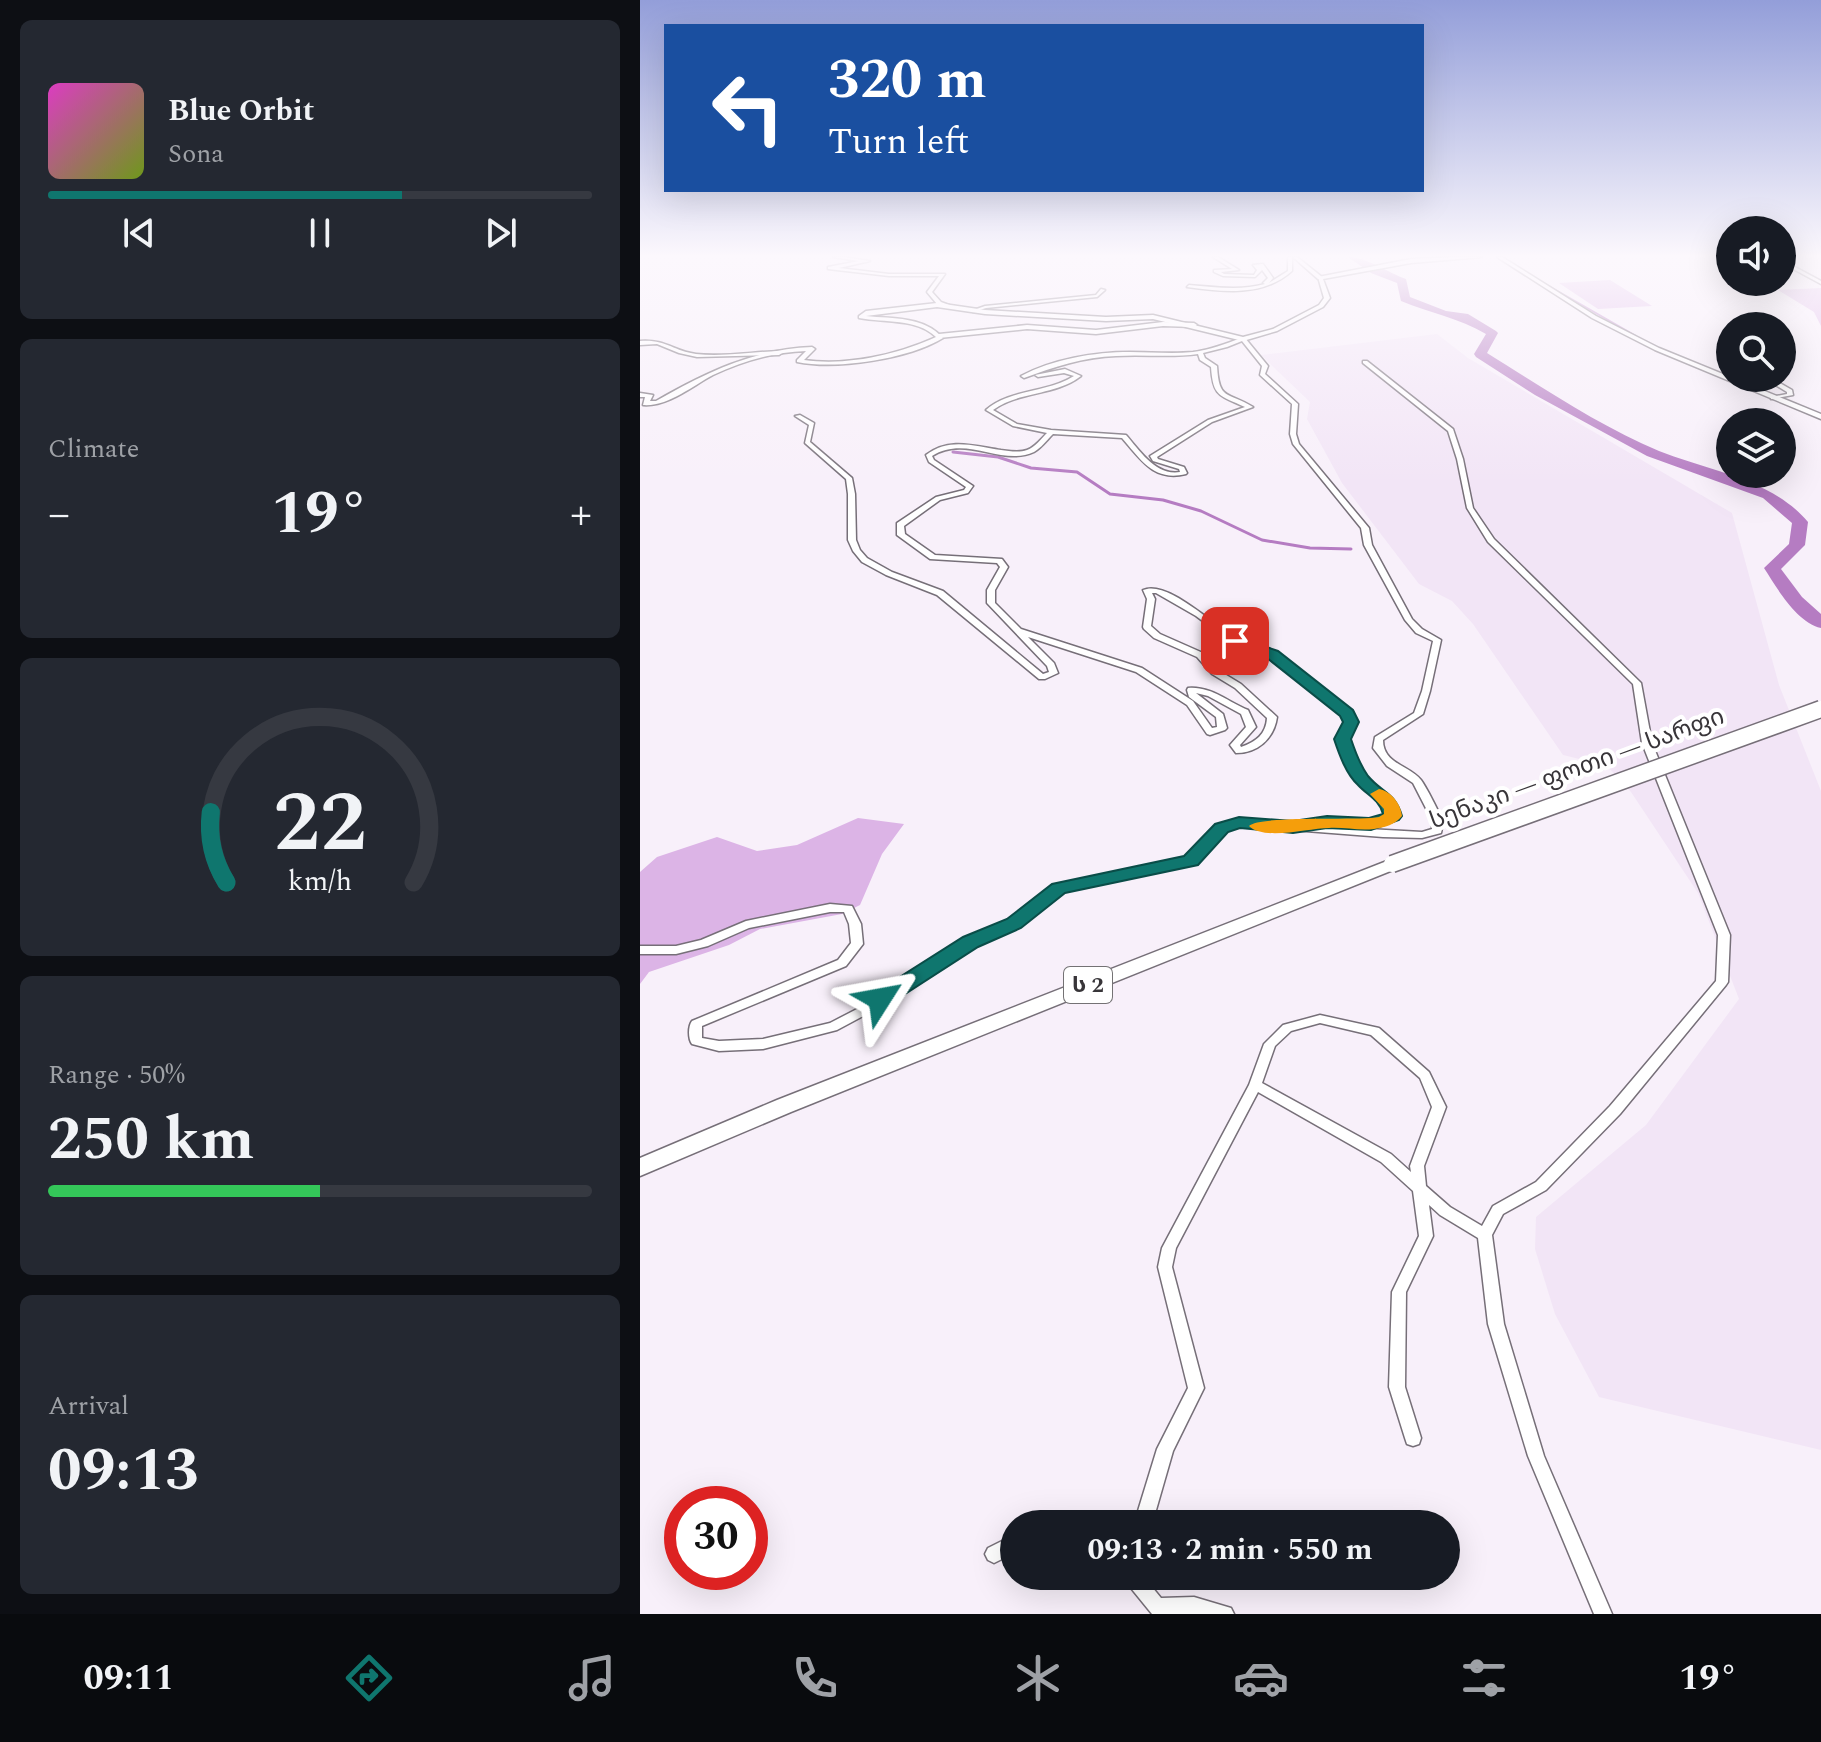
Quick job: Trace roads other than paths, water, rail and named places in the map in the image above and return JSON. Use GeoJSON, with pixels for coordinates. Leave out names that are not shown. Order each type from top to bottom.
{"type":"FeatureCollection","features":[{"type":"Feature","properties":{"kind":"highway","name":"სენაკი — ფოთი — სარფი"},"geometry":{"type":"LineString","coordinates":[[640,1167],[784,1106],[1392,864],[1821,709]]}},
{"type":"Feature","properties":{"kind":"street"},"geometry":{"type":"LineString","coordinates":[[931,332],[939,336],[975,332]]}},
{"type":"Feature","properties":{"kind":"street"},"geometry":{"type":"LineString","coordinates":[[640,950],[676,950],[704,943],[746,925],[830,908],[848,909],[855,924],[857,944],[842,963],[696,1024],[696,1041],[719,1046],[763,1044],[833,1027],[970,942],[1014,924],[1059,888],[1191,861],[1222,828],[1239,823],[1383,834],[1422,835],[1437,831],[1437,820],[1417,781],[1390,764],[1378,748],[1378,739],[1418,714],[1437,640],[1419,631],[1409,620],[1368,545],[1365,528],[1296,444],[1293,434],[1295,404],[1262,374],[1265,366],[1243,339],[1220,332]]}},
{"type":"Feature","properties":{"kind":"street"},"geometry":{"type":"LineString","coordinates":[[1201,354],[1202,359],[1214,366],[1215,384],[1220,393],[1250,407],[1210,421],[1153,456],[1158,461],[1182,468],[1184,473],[1179,475],[1168,475],[1156,469],[1134,451],[1124,436],[1051,432],[1015,425],[989,410],[1004,401],[1050,390],[1074,380],[1078,376],[1065,371],[1024,376],[1066,360],[1114,354],[1201,354],[1267,332]]}},
{"type":"Feature","properties":{"kind":"street"},"geometry":{"type":"LineString","coordinates":[[1625,332],[1704,371],[1821,417]]}},
{"type":"Feature","properties":{"kind":"street"},"geometry":{"type":"LineString","coordinates":[[640,343],[664,342],[682,353],[700,355],[812,349],[799,361],[824,363],[903,351],[937,340],[939,336]]}},
{"type":"Feature","properties":{"kind":"street"},"geometry":{"type":"LineString","coordinates":[[640,405],[657,403],[720,368],[779,353]]}},
{"type":"Feature","properties":{"kind":"street"},"geometry":{"type":"LineString","coordinates":[[1365,362],[1451,430],[1470,508],[1491,540],[1637,683],[1647,743],[1724,935],[1722,982],[1615,1110],[1541,1186],[1498,1210],[1485,1235],[1496,1324],[1536,1456],[1603,1614]]}},
{"type":"Feature","properties":{"kind":"street"},"geometry":{"type":"LineString","coordinates":[[1773,398],[1790,395],[1790,392]]}},
{"type":"Feature","properties":{"kind":"street"},"geometry":{"type":"LineString","coordinates":[[640,395],[649,395],[645,401],[649,404]]}},
{"type":"Feature","properties":{"kind":"street"},"geometry":{"type":"LineString","coordinates":[[798,416],[812,424],[807,442],[849,478],[852,544],[865,560],[890,575],[921,583],[940,593],[1042,677],[1054,673],[1051,665],[991,603],[991,590],[1004,567],[999,561],[933,557],[901,535],[900,525],[938,498],[966,492],[970,486],[931,461],[929,455],[932,452],[954,446],[1024,454],[1036,448],[1051,432]]}},
{"type":"Feature","properties":{"kind":"street"},"geometry":{"type":"LineString","coordinates":[[1019,631],[1139,670],[1190,703],[1210,732],[1222,728],[1220,716],[1192,695],[1191,690],[1200,689],[1225,705],[1245,712],[1251,729],[1235,745],[1239,751],[1252,748],[1268,735],[1272,717],[1238,686],[1215,672],[1200,655],[1157,636],[1147,627],[1151,599],[1147,590],[1158,591],[1199,614],[1235,641],[1273,654],[1347,714],[1351,722],[1342,739],[1347,753],[1362,780],[1393,808],[1393,816],[1371,824],[1327,822],[1293,827]]}},
{"type":"Feature","properties":{"kind":"street"},"geometry":{"type":"LineString","coordinates":[[1147,1510],[1165,1449],[1196,1388],[1165,1267],[1169,1248],[1255,1085],[1270,1044],[1287,1028],[1320,1019],[1375,1031],[1425,1075],[1439,1107],[1417,1166],[1426,1236],[1399,1292],[1397,1387],[1413,1438]]}},
{"type":"Feature","properties":{"kind":"street"},"geometry":{"type":"LineString","coordinates":[[1255,1085],[1386,1158],[1445,1211],[1485,1235]]}},
{"type":"Feature","properties":{"kind":"street"},"geometry":{"type":"LineString","coordinates":[[994,1554],[1000,1551]]}},
{"type":"Feature","properties":{"kind":"street"},"geometry":{"type":"LineString","coordinates":[[1143,1590],[1157,1607],[1194,1606],[1225,1614]]}},
{"type":"Feature","properties":{"kind":"waterway"},"geometry":{"type":"LineString","coordinates":[[1491,332],[1480,354],[1540,392],[1652,453],[1768,495],[1800,522],[1797,545],[1772,568],[1796,601],[1821,623]]}},
{"type":"Feature","properties":{"kind":"waterway"},"geometry":{"type":"LineString","coordinates":[[1630,332],[1636,336]]}},
{"type":"Feature","properties":{"kind":"waterway"},"geometry":{"type":"LineString","coordinates":[[953,452],[998,457],[1031,468],[1077,472],[1110,494],[1163,500],[1201,511],[1262,540],[1310,548],[1351,549]]}}]}
